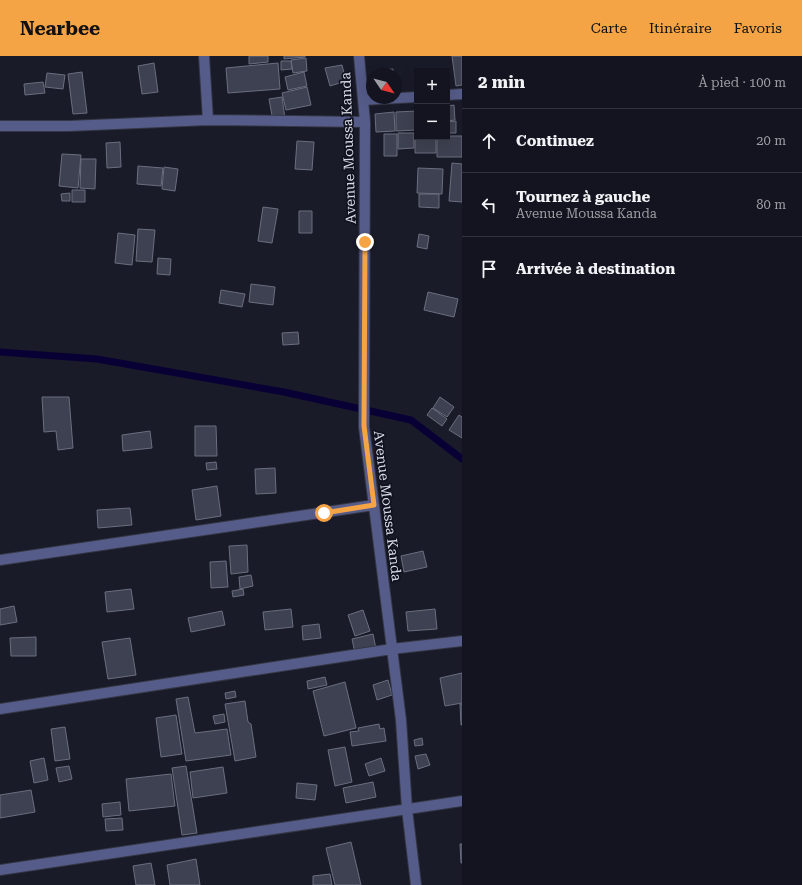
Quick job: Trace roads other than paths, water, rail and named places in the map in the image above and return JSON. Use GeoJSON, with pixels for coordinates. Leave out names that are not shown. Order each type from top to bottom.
{"type":"FeatureCollection","features":[{"type":"Feature","properties":{"kind":"street"},"geometry":{"type":"LineString","coordinates":[[204,56],[208,120]]}},
{"type":"Feature","properties":{"kind":"street","name":"Avenue Moussa Kanda"},"geometry":{"type":"LineString","coordinates":[[359,56],[365,122],[364,426],[401,720],[407,809],[416,885]]}},
{"type":"Feature","properties":{"kind":"street"},"geometry":{"type":"LineString","coordinates":[[450,95],[462,94]]}},
{"type":"Feature","properties":{"kind":"street"},"geometry":{"type":"LineString","coordinates":[[363,100],[414,97]]}},
{"type":"Feature","properties":{"kind":"street"},"geometry":{"type":"LineString","coordinates":[[0,126],[69,126],[208,120],[365,122]]}},
{"type":"Feature","properties":{"kind":"street"},"geometry":{"type":"LineString","coordinates":[[0,560],[374,505]]}},
{"type":"Feature","properties":{"kind":"street"},"geometry":{"type":"LineString","coordinates":[[0,709],[392,649],[462,641]]}},
{"type":"Feature","properties":{"kind":"street"},"geometry":{"type":"LineString","coordinates":[[0,870],[462,801]]}},
{"type":"Feature","properties":{"kind":"waterway"},"geometry":{"type":"LineString","coordinates":[[0,352],[97,359],[284,392],[411,420],[462,459]]}}]}
